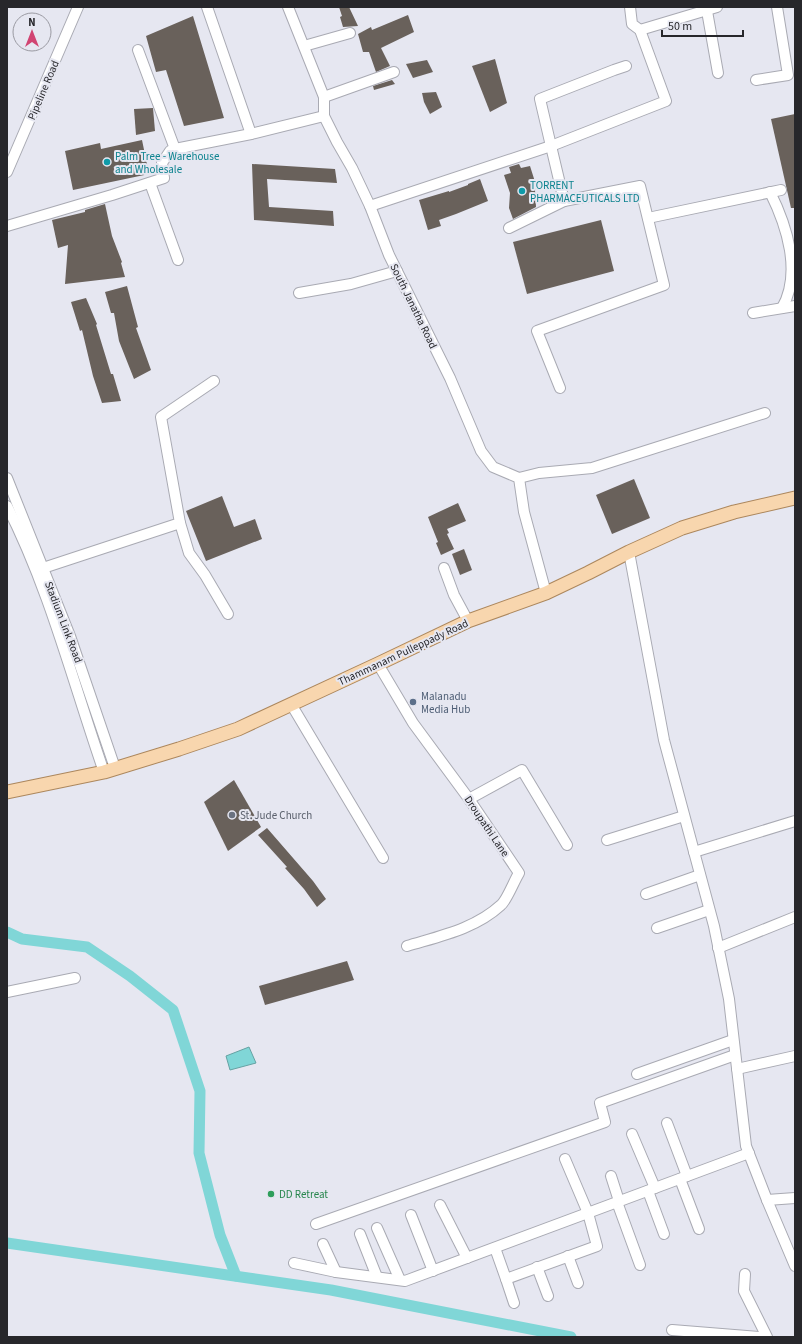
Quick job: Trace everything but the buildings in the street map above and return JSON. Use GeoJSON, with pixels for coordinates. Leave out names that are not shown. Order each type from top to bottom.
{"type":"FeatureCollection","features":[{"type":"Feature","properties":{"kind":"main road","name":"Thammanam Pulleppady Road"},"geometry":{"type":"LineString","coordinates":[[7,792],[109,770],[238,729],[468,621],[546,592],[682,528],[734,512],[795,498]]}},
{"type":"Feature","properties":{"kind":"street","name":"Pipeline Road"},"geometry":{"type":"LineString","coordinates":[[7,172],[78,7]]}},
{"type":"Feature","properties":{"kind":"street"},"geometry":{"type":"LineString","coordinates":[[206,7],[251,134]]}},
{"type":"Feature","properties":{"kind":"street","name":"South Janatha Road"},"geometry":{"type":"LineString","coordinates":[[288,7],[324,97],[324,116],[336,142],[352,168],[370,206],[389,255],[450,378],[481,451],[493,467],[519,478]]}},
{"type":"Feature","properties":{"kind":"street"},"geometry":{"type":"LineString","coordinates":[[370,206],[550,146],[666,101],[640,30],[632,24],[630,7]]}},
{"type":"Feature","properties":{"kind":"street"},"geometry":{"type":"LineString","coordinates":[[640,30],[717,7]]}},
{"type":"Feature","properties":{"kind":"street"},"geometry":{"type":"LineString","coordinates":[[756,80],[788,75],[777,7]]}},
{"type":"Feature","properties":{"kind":"street"},"geometry":{"type":"LineString","coordinates":[[707,11],[718,73]]}},
{"type":"Feature","properties":{"kind":"street"},"geometry":{"type":"LineString","coordinates":[[304,46],[350,33]]}},
{"type":"Feature","properties":{"kind":"street"},"geometry":{"type":"LineString","coordinates":[[138,50],[176,149]]}},
{"type":"Feature","properties":{"kind":"street"},"geometry":{"type":"LineString","coordinates":[[564,201],[540,99],[626,66]]}},
{"type":"Feature","properties":{"kind":"street"},"geometry":{"type":"LineString","coordinates":[[324,97],[394,72]]}},
{"type":"Feature","properties":{"kind":"street"},"geometry":{"type":"LineString","coordinates":[[7,226],[164,178],[162,163],[170,152],[176,149],[251,134],[324,116]]}},
{"type":"Feature","properties":{"kind":"street"},"geometry":{"type":"LineString","coordinates":[[150,183],[178,260]]}},
{"type":"Feature","properties":{"kind":"street"},"geometry":{"type":"LineString","coordinates":[[509,228],[564,201],[640,186],[664,285],[537,331],[560,388]]}},
{"type":"Feature","properties":{"kind":"street"},"geometry":{"type":"LineString","coordinates":[[648,218],[781,190]]}},
{"type":"Feature","properties":{"kind":"street"},"geometry":{"type":"LineString","coordinates":[[770,192],[780,212],[791,255],[791,280],[788,298],[782,308]]}},
{"type":"Feature","properties":{"kind":"street"},"geometry":{"type":"LineString","coordinates":[[299,293],[351,284],[397,271]]}},
{"type":"Feature","properties":{"kind":"street"},"geometry":{"type":"LineString","coordinates":[[753,313],[795,306]]}},
{"type":"Feature","properties":{"kind":"street"},"geometry":{"type":"LineString","coordinates":[[214,381],[161,417],[180,523],[189,553],[228,614]]}},
{"type":"Feature","properties":{"kind":"street"},"geometry":{"type":"LineString","coordinates":[[546,592],[524,512],[519,478],[540,473],[592,468],[765,413]]}},
{"type":"Feature","properties":{"kind":"street","name":"Stadium Link Road"},"geometry":{"type":"LineString","coordinates":[[7,478],[40,569]]}},
{"type":"Feature","properties":{"kind":"street","name":"Stadium Link Road"},"geometry":{"type":"LineString","coordinates":[[7,506],[40,569],[70,636],[109,770]]}},
{"type":"Feature","properties":{"kind":"street"},"geometry":{"type":"LineString","coordinates":[[40,569],[180,523]]}},
{"type":"Feature","properties":{"kind":"street"},"geometry":{"type":"LineString","coordinates":[[629,552],[664,740],[709,910],[729,999],[746,1146],[795,1266]]}},
{"type":"Feature","properties":{"kind":"street"},"geometry":{"type":"LineString","coordinates":[[444,568],[454,595],[468,621]]}},
{"type":"Feature","properties":{"kind":"street","name":"Droupathi Lane"},"geometry":{"type":"LineString","coordinates":[[378,664],[413,723],[469,799],[518,873],[502,905],[484,918],[464,929],[407,946]]}},
{"type":"Feature","properties":{"kind":"street"},"geometry":{"type":"LineString","coordinates":[[291,704],[383,858]]}},
{"type":"Feature","properties":{"kind":"street"},"geometry":{"type":"LineString","coordinates":[[469,799],[522,770],[567,845]]}},
{"type":"Feature","properties":{"kind":"street"},"geometry":{"type":"LineString","coordinates":[[607,840],[684,816]]}},
{"type":"Feature","properties":{"kind":"street"},"geometry":{"type":"LineString","coordinates":[[694,852],[795,821]]}},
{"type":"Feature","properties":{"kind":"street"},"geometry":{"type":"LineString","coordinates":[[646,894],[700,875]]}},
{"type":"Feature","properties":{"kind":"street"},"geometry":{"type":"LineString","coordinates":[[657,928],[709,910]]}},
{"type":"Feature","properties":{"kind":"street"},"geometry":{"type":"LineString","coordinates":[[718,948],[795,917]]}},
{"type":"Feature","properties":{"kind":"street"},"geometry":{"type":"LineString","coordinates":[[7,992],[75,978]]}},
{"type":"Feature","properties":{"kind":"street"},"geometry":{"type":"LineString","coordinates":[[637,1074],[733,1040]]}},
{"type":"Feature","properties":{"kind":"street"},"geometry":{"type":"LineString","coordinates":[[316,1224],[605,1122],[600,1103],[735,1055]]}},
{"type":"Feature","properties":{"kind":"street"},"geometry":{"type":"LineString","coordinates":[[737,1069],[795,1056]]}},
{"type":"Feature","properties":{"kind":"street"},"geometry":{"type":"LineString","coordinates":[[667,1123],[699,1229]]}},
{"type":"Feature","properties":{"kind":"street"},"geometry":{"type":"LineString","coordinates":[[632,1134],[664,1234]]}},
{"type":"Feature","properties":{"kind":"street"},"geometry":{"type":"LineString","coordinates":[[294,1263],[336,1272],[405,1281],[749,1153]]}},
{"type":"Feature","properties":{"kind":"street"},"geometry":{"type":"LineString","coordinates":[[506,1278],[597,1246],[588,1213],[564,1159]]}},
{"type":"Feature","properties":{"kind":"street"},"geometry":{"type":"LineString","coordinates":[[611,1176],[618,1202],[640,1265]]}},
{"type":"Feature","properties":{"kind":"street"},"geometry":{"type":"LineString","coordinates":[[767,1200],[795,1198]]}},
{"type":"Feature","properties":{"kind":"street"},"geometry":{"type":"LineString","coordinates":[[440,1205],[467,1258]]}},
{"type":"Feature","properties":{"kind":"street"},"geometry":{"type":"LineString","coordinates":[[411,1215],[433,1271]]}},
{"type":"Feature","properties":{"kind":"street"},"geometry":{"type":"LineString","coordinates":[[377,1228],[400,1280]]}},
{"type":"Feature","properties":{"kind":"street"},"geometry":{"type":"LineString","coordinates":[[360,1234],[377,1277]]}},
{"type":"Feature","properties":{"kind":"street"},"geometry":{"type":"LineString","coordinates":[[323,1244],[336,1272]]}},
{"type":"Feature","properties":{"kind":"street"},"geometry":{"type":"LineString","coordinates":[[495,1248],[514,1303]]}},
{"type":"Feature","properties":{"kind":"street"},"geometry":{"type":"LineString","coordinates":[[568,1256],[578,1283]]}},
{"type":"Feature","properties":{"kind":"street"},"geometry":{"type":"LineString","coordinates":[[537,1267],[548,1296]]}},
{"type":"Feature","properties":{"kind":"street"},"geometry":{"type":"LineString","coordinates":[[745,1274],[744,1291],[767,1337]]}},
{"type":"Feature","properties":{"kind":"street"},"geometry":{"type":"LineString","coordinates":[[672,1330],[758,1337]]}},
{"type":"Feature","properties":{"kind":"water"},"geometry":{"type":"Polygon","coordinates":[[[249,1047],[256,1063],[230,1070],[226,1056],[249,1047]]]}},
{"type":"Feature","properties":{"kind":"waterway"},"geometry":{"type":"LineString","coordinates":[[7,932],[22,939],[87,947],[130,976],[173,1010],[200,1091],[199,1153],[220,1235],[236,1276]]}},
{"type":"Feature","properties":{"kind":"waterway"},"geometry":{"type":"LineString","coordinates":[[7,1243],[331,1290],[571,1337]]}},
{"type":"Feature","properties":{"kind":"place","name":"Palm Tree - Warehouse and Wholesale"},"geometry":{"type":"Point","coordinates":[107,162]}},
{"type":"Feature","properties":{"kind":"place","name":"TORRENT PHARMACEUTICALS LTD"},"geometry":{"type":"Point","coordinates":[522,191]}},
{"type":"Feature","properties":{"kind":"place","name":"Malanadu Media Hub"},"geometry":{"type":"Point","coordinates":[413,702]}},
{"type":"Feature","properties":{"kind":"place","name":"St. Jude Church"},"geometry":{"type":"Point","coordinates":[232,815]}},
{"type":"Feature","properties":{"kind":"place","name":"DD Retreat"},"geometry":{"type":"Point","coordinates":[271,1194]}}]}
